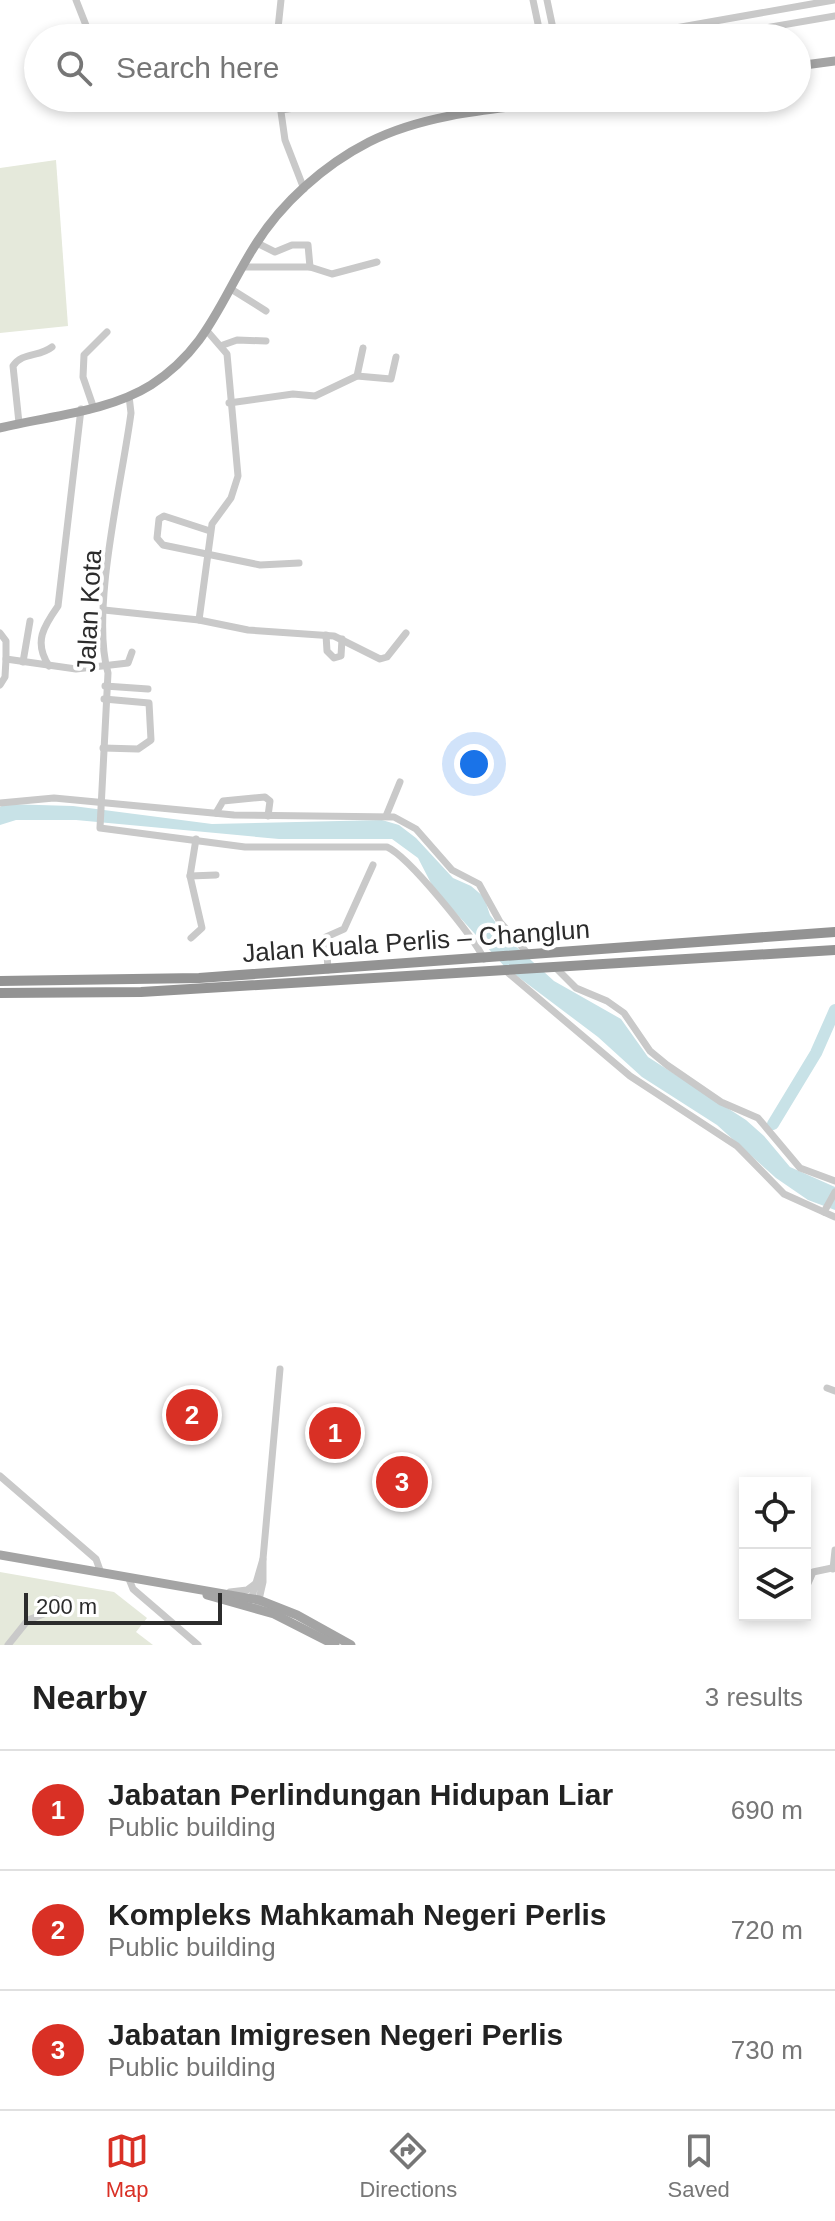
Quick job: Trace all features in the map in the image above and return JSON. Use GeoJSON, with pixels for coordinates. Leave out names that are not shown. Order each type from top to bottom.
{"type":"FeatureCollection","features":[{"type":"Feature","properties":{"kind":"highway","name":"Jalan Kuala Perlis – Changlun"},"geometry":{"type":"LineString","coordinates":[[0,981],[140,981],[328,970],[835,932]]}},
{"type":"Feature","properties":{"kind":"highway","name":"Jalan Kuala Perlis – Changlun"},"geometry":{"type":"LineString","coordinates":[[0,993],[141,992],[835,950]]}},
{"type":"Feature","properties":{"kind":"main road"},"geometry":{"type":"LineString","coordinates":[[811,64],[835,61]]}},
{"type":"Feature","properties":{"kind":"main road"},"geometry":{"type":"LineString","coordinates":[[0,428],[129,396],[170,372],[208,332],[242,267],[272,221],[337,161],[388,134],[485,112]]}},
{"type":"Feature","properties":{"kind":"main road"},"geometry":{"type":"LineString","coordinates":[[0,1555],[220,1592],[254,1603],[339,1643]]}},
{"type":"Feature","properties":{"kind":"main road"},"geometry":{"type":"LineString","coordinates":[[180,1587],[278,1606],[339,1643]]}},
{"type":"Feature","properties":{"kind":"street"},"geometry":{"type":"LineString","coordinates":[[76,0],[85,24]]}},
{"type":"Feature","properties":{"kind":"street"},"geometry":{"type":"LineString","coordinates":[[278,24],[281,0]]}},
{"type":"Feature","properties":{"kind":"street"},"geometry":{"type":"LineString","coordinates":[[533,0],[538,24]]}},
{"type":"Feature","properties":{"kind":"street"},"geometry":{"type":"LineString","coordinates":[[547,0],[552,24]]}},
{"type":"Feature","properties":{"kind":"street"},"geometry":{"type":"LineString","coordinates":[[698,24],[834,0]]}},
{"type":"Feature","properties":{"kind":"street"},"geometry":{"type":"LineString","coordinates":[[788,24],[835,16]]}},
{"type":"Feature","properties":{"kind":"street"},"geometry":{"type":"LineString","coordinates":[[281,112],[285,140],[304,189]]}},
{"type":"Feature","properties":{"kind":"street"},"geometry":{"type":"LineString","coordinates":[[257,243],[275,252],[292,245],[308,245],[310,267]]}},
{"type":"Feature","properties":{"kind":"street"},"geometry":{"type":"LineString","coordinates":[[242,267],[310,267],[335,274],[377,262]]}},
{"type":"Feature","properties":{"kind":"street"},"geometry":{"type":"LineString","coordinates":[[231,289],[266,311]]}},
{"type":"Feature","properties":{"kind":"street"},"geometry":{"type":"LineString","coordinates":[[93,406],[83,377],[84,355],[107,332]]}},
{"type":"Feature","properties":{"kind":"street"},"geometry":{"type":"LineString","coordinates":[[199,620],[210,531],[214,517],[231,498],[238,476],[229,403],[227,354],[223,345],[208,332]]}},
{"type":"Feature","properties":{"kind":"street"},"geometry":{"type":"LineString","coordinates":[[223,345],[237,340],[266,341]]}},
{"type":"Feature","properties":{"kind":"street"},"geometry":{"type":"LineString","coordinates":[[19,423],[13,366],[19,359],[43,354],[52,347]]}},
{"type":"Feature","properties":{"kind":"street"},"geometry":{"type":"LineString","coordinates":[[357,376],[363,348]]}},
{"type":"Feature","properties":{"kind":"street"},"geometry":{"type":"LineString","coordinates":[[229,403],[293,394],[315,396],[357,376],[391,379],[396,357]]}},
{"type":"Feature","properties":{"kind":"street","name":"Jalan Kota"},"geometry":{"type":"LineString","coordinates":[[129,396],[131,413],[104,610],[102,659],[106,667],[100,827],[196,839]]}},
{"type":"Feature","properties":{"kind":"street"},"geometry":{"type":"LineString","coordinates":[[49,666],[42,654],[42,634],[47,619],[58,606],[81,409]]}},
{"type":"Feature","properties":{"kind":"street"},"geometry":{"type":"LineString","coordinates":[[210,531],[164,516],[159,519],[157,538],[163,545],[260,565],[299,563]]}},
{"type":"Feature","properties":{"kind":"street"},"geometry":{"type":"LineString","coordinates":[[104,610],[199,620],[248,630],[326,635],[342,639],[380,659],[387,657],[406,633]]}},
{"type":"Feature","properties":{"kind":"street"},"geometry":{"type":"LineString","coordinates":[[23,662],[30,621]]}},
{"type":"Feature","properties":{"kind":"street"},"geometry":{"type":"LineString","coordinates":[[0,633],[6,641],[5,677],[0,685]]}},
{"type":"Feature","properties":{"kind":"street"},"geometry":{"type":"LineString","coordinates":[[326,635],[327,651],[334,658],[341,656],[342,639]]}},
{"type":"Feature","properties":{"kind":"street"},"geometry":{"type":"LineString","coordinates":[[6,659],[76,669],[128,663],[132,652]]}},
{"type":"Feature","properties":{"kind":"street"},"geometry":{"type":"LineString","coordinates":[[105,686],[148,689]]}},
{"type":"Feature","properties":{"kind":"street"},"geometry":{"type":"LineString","coordinates":[[103,748],[138,749],[151,740],[149,703],[104,699]]}},
{"type":"Feature","properties":{"kind":"street"},"geometry":{"type":"LineString","coordinates":[[386,816],[400,782]]}},
{"type":"Feature","properties":{"kind":"street"},"geometry":{"type":"LineString","coordinates":[[216,813],[223,801],[265,797],[270,801],[268,816]]}},
{"type":"Feature","properties":{"kind":"street"},"geometry":{"type":"LineString","coordinates":[[0,803],[54,798],[268,816],[386,816],[416,829],[443,863],[479,884],[500,922],[529,956]]}},
{"type":"Feature","properties":{"kind":"street"},"geometry":{"type":"LineString","coordinates":[[191,938],[201,931],[202,922],[190,876],[196,839],[245,847],[392,849],[487,959]]}},
{"type":"Feature","properties":{"kind":"street"},"geometry":{"type":"LineString","coordinates":[[328,970],[326,937],[344,929],[373,865]]}},
{"type":"Feature","properties":{"kind":"street"},"geometry":{"type":"LineString","coordinates":[[190,876],[216,875]]}},
{"type":"Feature","properties":{"kind":"street"},"geometry":{"type":"LineString","coordinates":[[555,968],[576,988],[607,1001],[624,1013],[644,1044],[657,1057],[710,1095],[758,1118],[800,1168],[835,1181]]}},
{"type":"Feature","properties":{"kind":"street"},"geometry":{"type":"LineString","coordinates":[[508,971],[630,1076],[737,1146],[784,1194],[835,1217]]}},
{"type":"Feature","properties":{"kind":"street"},"geometry":{"type":"LineString","coordinates":[[825,1210],[835,1192]]}},
{"type":"Feature","properties":{"kind":"street"},"geometry":{"type":"LineString","coordinates":[[254,1603],[263,1559],[280,1369]]}},
{"type":"Feature","properties":{"kind":"street"},"geometry":{"type":"LineString","coordinates":[[0,1476],[96,1559],[101,1573]]}},
{"type":"Feature","properties":{"kind":"street"},"geometry":{"type":"LineString","coordinates":[[811,1576],[813,1572],[833,1569],[835,1550]]}},
{"type":"Feature","properties":{"kind":"street"},"geometry":{"type":"LineString","coordinates":[[129,1579],[133,1589],[198,1645]]}},
{"type":"Feature","properties":{"kind":"street"},"geometry":{"type":"LineString","coordinates":[[220,1592],[247,1590],[260,1582]]}},
{"type":"Feature","properties":{"kind":"street"},"geometry":{"type":"LineString","coordinates":[[260,1582],[266,1595],[278,1606]]}},
{"type":"Feature","properties":{"kind":"street"},"geometry":{"type":"LineString","coordinates":[[8,1645],[28,1620],[54,1610],[56,1599]]}},
{"type":"Feature","properties":{"kind":"street"},"geometry":{"type":"LineString","coordinates":[[315,1634],[322,1645]]}},
{"type":"Feature","properties":{"kind":"shaded area"},"geometry":{"type":"Polygon","coordinates":[[[56,160],[68,326],[0,333],[0,168],[56,160]]]}},
{"type":"Feature","properties":{"kind":"shaded area"},"geometry":{"type":"Polygon","coordinates":[[[0,1572],[114,1592],[147,1618],[136,1632],[153,1645],[0,1645],[0,1572]]]}},
{"type":"Feature","properties":{"kind":"water"},"geometry":{"type":"Polygon","coordinates":[[[5,804],[73,806],[212,824],[382,820],[399,825],[416,838],[453,878],[471,886],[484,897],[490,915],[511,942],[554,981],[621,1019],[648,1057],[746,1120],[790,1167],[835,1187],[835,1210],[808,1200],[776,1178],[717,1125],[642,1077],[598,1037],[505,967],[434,889],[418,858],[392,839],[279,839],[76,820],[16,820],[0,825],[0,807],[5,804]]]}},
{"type":"Feature","properties":{"kind":"waterway"},"geometry":{"type":"LineString","coordinates":[[773,1124],[816,1053],[835,1010]]}},
{"type":"Feature","properties":{"kind":"place","name":"Kompleks Mahkamah Negeri Perlis"},"geometry":{"type":"Point","coordinates":[192,1415]}},
{"type":"Feature","properties":{"kind":"place","name":"Jabatan Perlindungan Hidupan Liar"},"geometry":{"type":"Point","coordinates":[335,1433]}},
{"type":"Feature","properties":{"kind":"place","name":"Jabatan Imigresen Negeri Perlis"},"geometry":{"type":"Point","coordinates":[402,1482]}}]}
